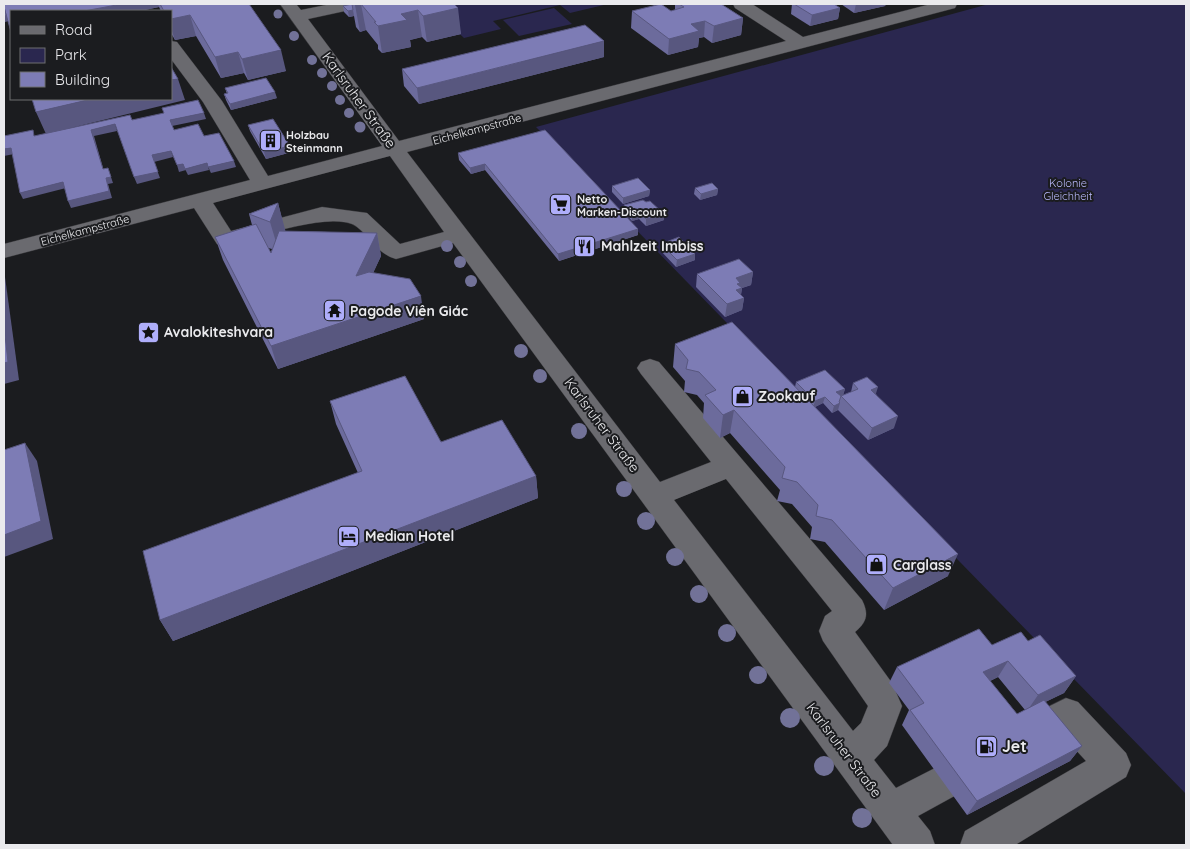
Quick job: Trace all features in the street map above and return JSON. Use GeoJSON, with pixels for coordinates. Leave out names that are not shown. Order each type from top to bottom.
{"type":"FeatureCollection","features":[{"type":"Feature","properties":{"kind":"street"},"geometry":{"type":"LineString","coordinates":[[293,10],[353,4]]}},
{"type":"Feature","properties":{"kind":"street"},"geometry":{"type":"LineString","coordinates":[[741,4],[800,43]]}},
{"type":"Feature","properties":{"kind":"street","name":"Eichelkampstraße"},"geometry":{"type":"LineString","coordinates":[[4,250],[395,150],[800,43],[910,8],[950,4]]}},
{"type":"Feature","properties":{"kind":"street","name":"Karlsruher Straße"},"geometry":{"type":"LineString","coordinates":[[293,10],[458,235],[916,845]]}},
{"type":"Feature","properties":{"kind":"street"},"geometry":{"type":"LineString","coordinates":[[172,47],[212,100],[262,183]]}},
{"type":"Feature","properties":{"kind":"street"},"geometry":{"type":"LineString","coordinates":[[200,200],[225,239],[322,214],[359,218],[396,252],[458,235]]}},
{"type":"Feature","properties":{"kind":"street"},"geometry":{"type":"LineString","coordinates":[[650,368],[851,610],[851,616],[837,626],[835,631],[880,694],[885,706],[874,734],[851,759]]}},
{"type":"Feature","properties":{"kind":"street"},"geometry":{"type":"LineString","coordinates":[[655,496],[730,466]]}},
{"type":"Feature","properties":{"kind":"street"},"geometry":{"type":"LineString","coordinates":[[890,811],[1066,714],[1113,765],[979,845]]}},
{"type":"Feature","properties":{"kind":"green space"},"geometry":{"type":"Polygon","coordinates":[[[428,4],[608,4],[570,13],[560,5],[493,21],[501,29],[464,38],[428,4]]]}},
{"type":"Feature","properties":{"kind":"green space","name":"Kolonie Gleichheit"},"geometry":{"type":"Polygon","coordinates":[[[989,4],[1186,4],[1186,794],[536,127],[989,4]]]}},
{"type":"Feature","properties":{"kind":"green space"},"geometry":{"type":"Polygon","coordinates":[[[554,8],[572,24],[519,36],[503,20],[554,8]]]}},
{"type":"Feature","properties":{"kind":"building"},"geometry":{"type":"Polygon","coordinates":[[[4,4],[122,4],[89,10],[10,10],[10,28],[4,4]]]}},
{"type":"Feature","properties":{"kind":"building"},"geometry":{"type":"Polygon","coordinates":[[[160,4],[249,4],[281,50],[242,59],[238,52],[215,57],[190,15],[172,19],[172,10],[163,10],[160,4]]]}},
{"type":"Feature","properties":{"kind":"building"},"geometry":{"type":"Polygon","coordinates":[[[352,4],[353,10],[348,11],[343,6],[352,4]]]}},
{"type":"Feature","properties":{"kind":"building"},"geometry":{"type":"Polygon","coordinates":[[[361,4],[454,4],[458,8],[423,16],[418,10],[401,14],[407,20],[378,26],[361,4]]]}},
{"type":"Feature","properties":{"kind":"building"},"geometry":{"type":"Polygon","coordinates":[[[661,4],[671,11],[684,7],[679,4],[721,4],[743,18],[714,26],[705,21],[691,24],[699,31],[669,39],[632,11],[661,4]]]}},
{"type":"Feature","properties":{"kind":"building"},"geometry":{"type":"Polygon","coordinates":[[[794,4],[834,4],[840,8],[812,15],[794,4]]]}},
{"type":"Feature","properties":{"kind":"building"},"geometry":{"type":"Polygon","coordinates":[[[585,25],[604,41],[417,88],[402,69],[585,25]]]}},
{"type":"Feature","properties":{"kind":"building"},"geometry":{"type":"Polygon","coordinates":[[[172,69],[178,79],[172,80],[172,69]]]}},
{"type":"Feature","properties":{"kind":"building"},"geometry":{"type":"Polygon","coordinates":[[[266,78],[275,92],[230,104],[224,94],[228,93],[225,88],[266,78]]]}},
{"type":"Feature","properties":{"kind":"building"},"geometry":{"type":"Polygon","coordinates":[[[32,100],[88,100],[36,112],[32,100]]]}},
{"type":"Feature","properties":{"kind":"building"},"geometry":{"type":"Polygon","coordinates":[[[198,100],[204,113],[170,120],[174,130],[198,124],[204,136],[219,133],[234,161],[208,167],[207,163],[185,169],[183,164],[177,165],[171,151],[152,155],[158,172],[134,177],[115,124],[91,130],[103,169],[108,168],[111,177],[106,178],[109,191],[68,201],[63,182],[20,193],[11,148],[4,149],[4,136],[33,130],[34,136],[130,115],[132,120],[164,113],[162,108],[198,100]]]}},
{"type":"Feature","properties":{"kind":"building","name":"Holzbau Steinmann"},"geometry":{"type":"Polygon","coordinates":[[[273,119],[290,146],[264,152],[248,125],[273,119]]]}},
{"type":"Feature","properties":{"kind":"building","name":"Netto Marken-Discount"},"geometry":{"type":"Polygon","coordinates":[[[545,130],[638,229],[558,254],[485,164],[470,168],[458,153],[545,130]]]}},
{"type":"Feature","properties":{"kind":"building"},"geometry":{"type":"Polygon","coordinates":[[[638,178],[650,190],[623,198],[612,186],[638,178]]]}},
{"type":"Feature","properties":{"kind":"building"},"geometry":{"type":"Polygon","coordinates":[[[712,183],[718,189],[701,194],[695,188],[712,183]]]}},
{"type":"Feature","properties":{"kind":"building"},"geometry":{"type":"Polygon","coordinates":[[[643,200],[646,202],[650,201],[664,214],[646,219],[640,212],[632,215],[624,205],[643,200]]]}},
{"type":"Feature","properties":{"kind":"building"},"geometry":{"type":"Polygon","coordinates":[[[278,203],[270,222],[249,214],[278,203]]]}},
{"type":"Feature","properties":{"kind":"building","name":"Pagode Viên Giác"},"geometry":{"type":"Polygon","coordinates":[[[256,224],[271,253],[279,231],[377,233],[356,276],[369,272],[410,279],[421,296],[271,346],[215,237],[256,224]]]}},
{"type":"Feature","properties":{"kind":"building"},"geometry":{"type":"Polygon","coordinates":[[[679,237],[695,254],[677,260],[661,244],[679,237]]]}},
{"type":"Feature","properties":{"kind":"building"},"geometry":{"type":"Polygon","coordinates":[[[739,259],[753,272],[736,278],[740,283],[737,284],[742,288],[736,290],[744,298],[727,304],[697,274],[739,259]]]}},
{"type":"Feature","properties":{"kind":"building"},"geometry":{"type":"Polygon","coordinates":[[[732,322],[958,554],[893,588],[832,520],[816,516],[818,505],[797,482],[782,478],[785,467],[734,410],[723,415],[705,395],[716,390],[699,372],[686,369],[688,360],[675,344],[732,322]]]}},
{"type":"Feature","properties":{"kind":"building"},"geometry":{"type":"Polygon","coordinates":[[[4,326],[8,362],[4,363],[4,326]]]}},
{"type":"Feature","properties":{"kind":"building"},"geometry":{"type":"Polygon","coordinates":[[[825,370],[845,389],[836,392],[841,396],[840,403],[834,406],[825,397],[815,401],[796,382],[825,370]]]}},
{"type":"Feature","properties":{"kind":"building","name":"Median Hotel"},"geometry":{"type":"Polygon","coordinates":[[[405,376],[441,442],[502,420],[536,476],[160,620],[143,551],[362,471],[330,401],[405,376]]]}},
{"type":"Feature","properties":{"kind":"building"},"geometry":{"type":"Polygon","coordinates":[[[867,377],[878,387],[871,390],[898,416],[872,428],[841,396],[858,389],[853,383],[867,377]]]}},
{"type":"Feature","properties":{"kind":"building"},"geometry":{"type":"Polygon","coordinates":[[[25,443],[41,521],[4,535],[4,450],[25,443]]]}},
{"type":"Feature","properties":{"kind":"building","name":"Jet"},"geometry":{"type":"Polygon","coordinates":[[[979,629],[992,645],[1021,632],[1028,641],[1040,635],[1076,676],[1038,695],[1008,661],[983,672],[1017,714],[1044,700],[1082,746],[977,801],[910,710],[924,703],[897,667],[979,629]]]}},
{"type":"Feature","properties":{"kind":"place","name":"Holzbau Steinmann"},"geometry":{"type":"Point","coordinates":[270,141]}},
{"type":"Feature","properties":{"kind":"place","name":"Netto Marken-Discount"},"geometry":{"type":"Point","coordinates":[561,205]}},
{"type":"Feature","properties":{"kind":"place","name":"Mahlzeit Imbiss"},"geometry":{"type":"Point","coordinates":[585,246]}},
{"type":"Feature","properties":{"kind":"place","name":"Pagode Viên Giác"},"geometry":{"type":"Point","coordinates":[334,311]}},
{"type":"Feature","properties":{"kind":"place","name":"Avalokiteshvara"},"geometry":{"type":"Point","coordinates":[148,332]}},
{"type":"Feature","properties":{"kind":"place","name":"Zookauf"},"geometry":{"type":"Point","coordinates":[742,396]}},
{"type":"Feature","properties":{"kind":"place","name":"Median Hotel"},"geometry":{"type":"Point","coordinates":[349,536]}},
{"type":"Feature","properties":{"kind":"place","name":"Carglass"},"geometry":{"type":"Point","coordinates":[877,565]}},
{"type":"Feature","properties":{"kind":"place","name":"Jet"},"geometry":{"type":"Point","coordinates":[986,746]}}]}
